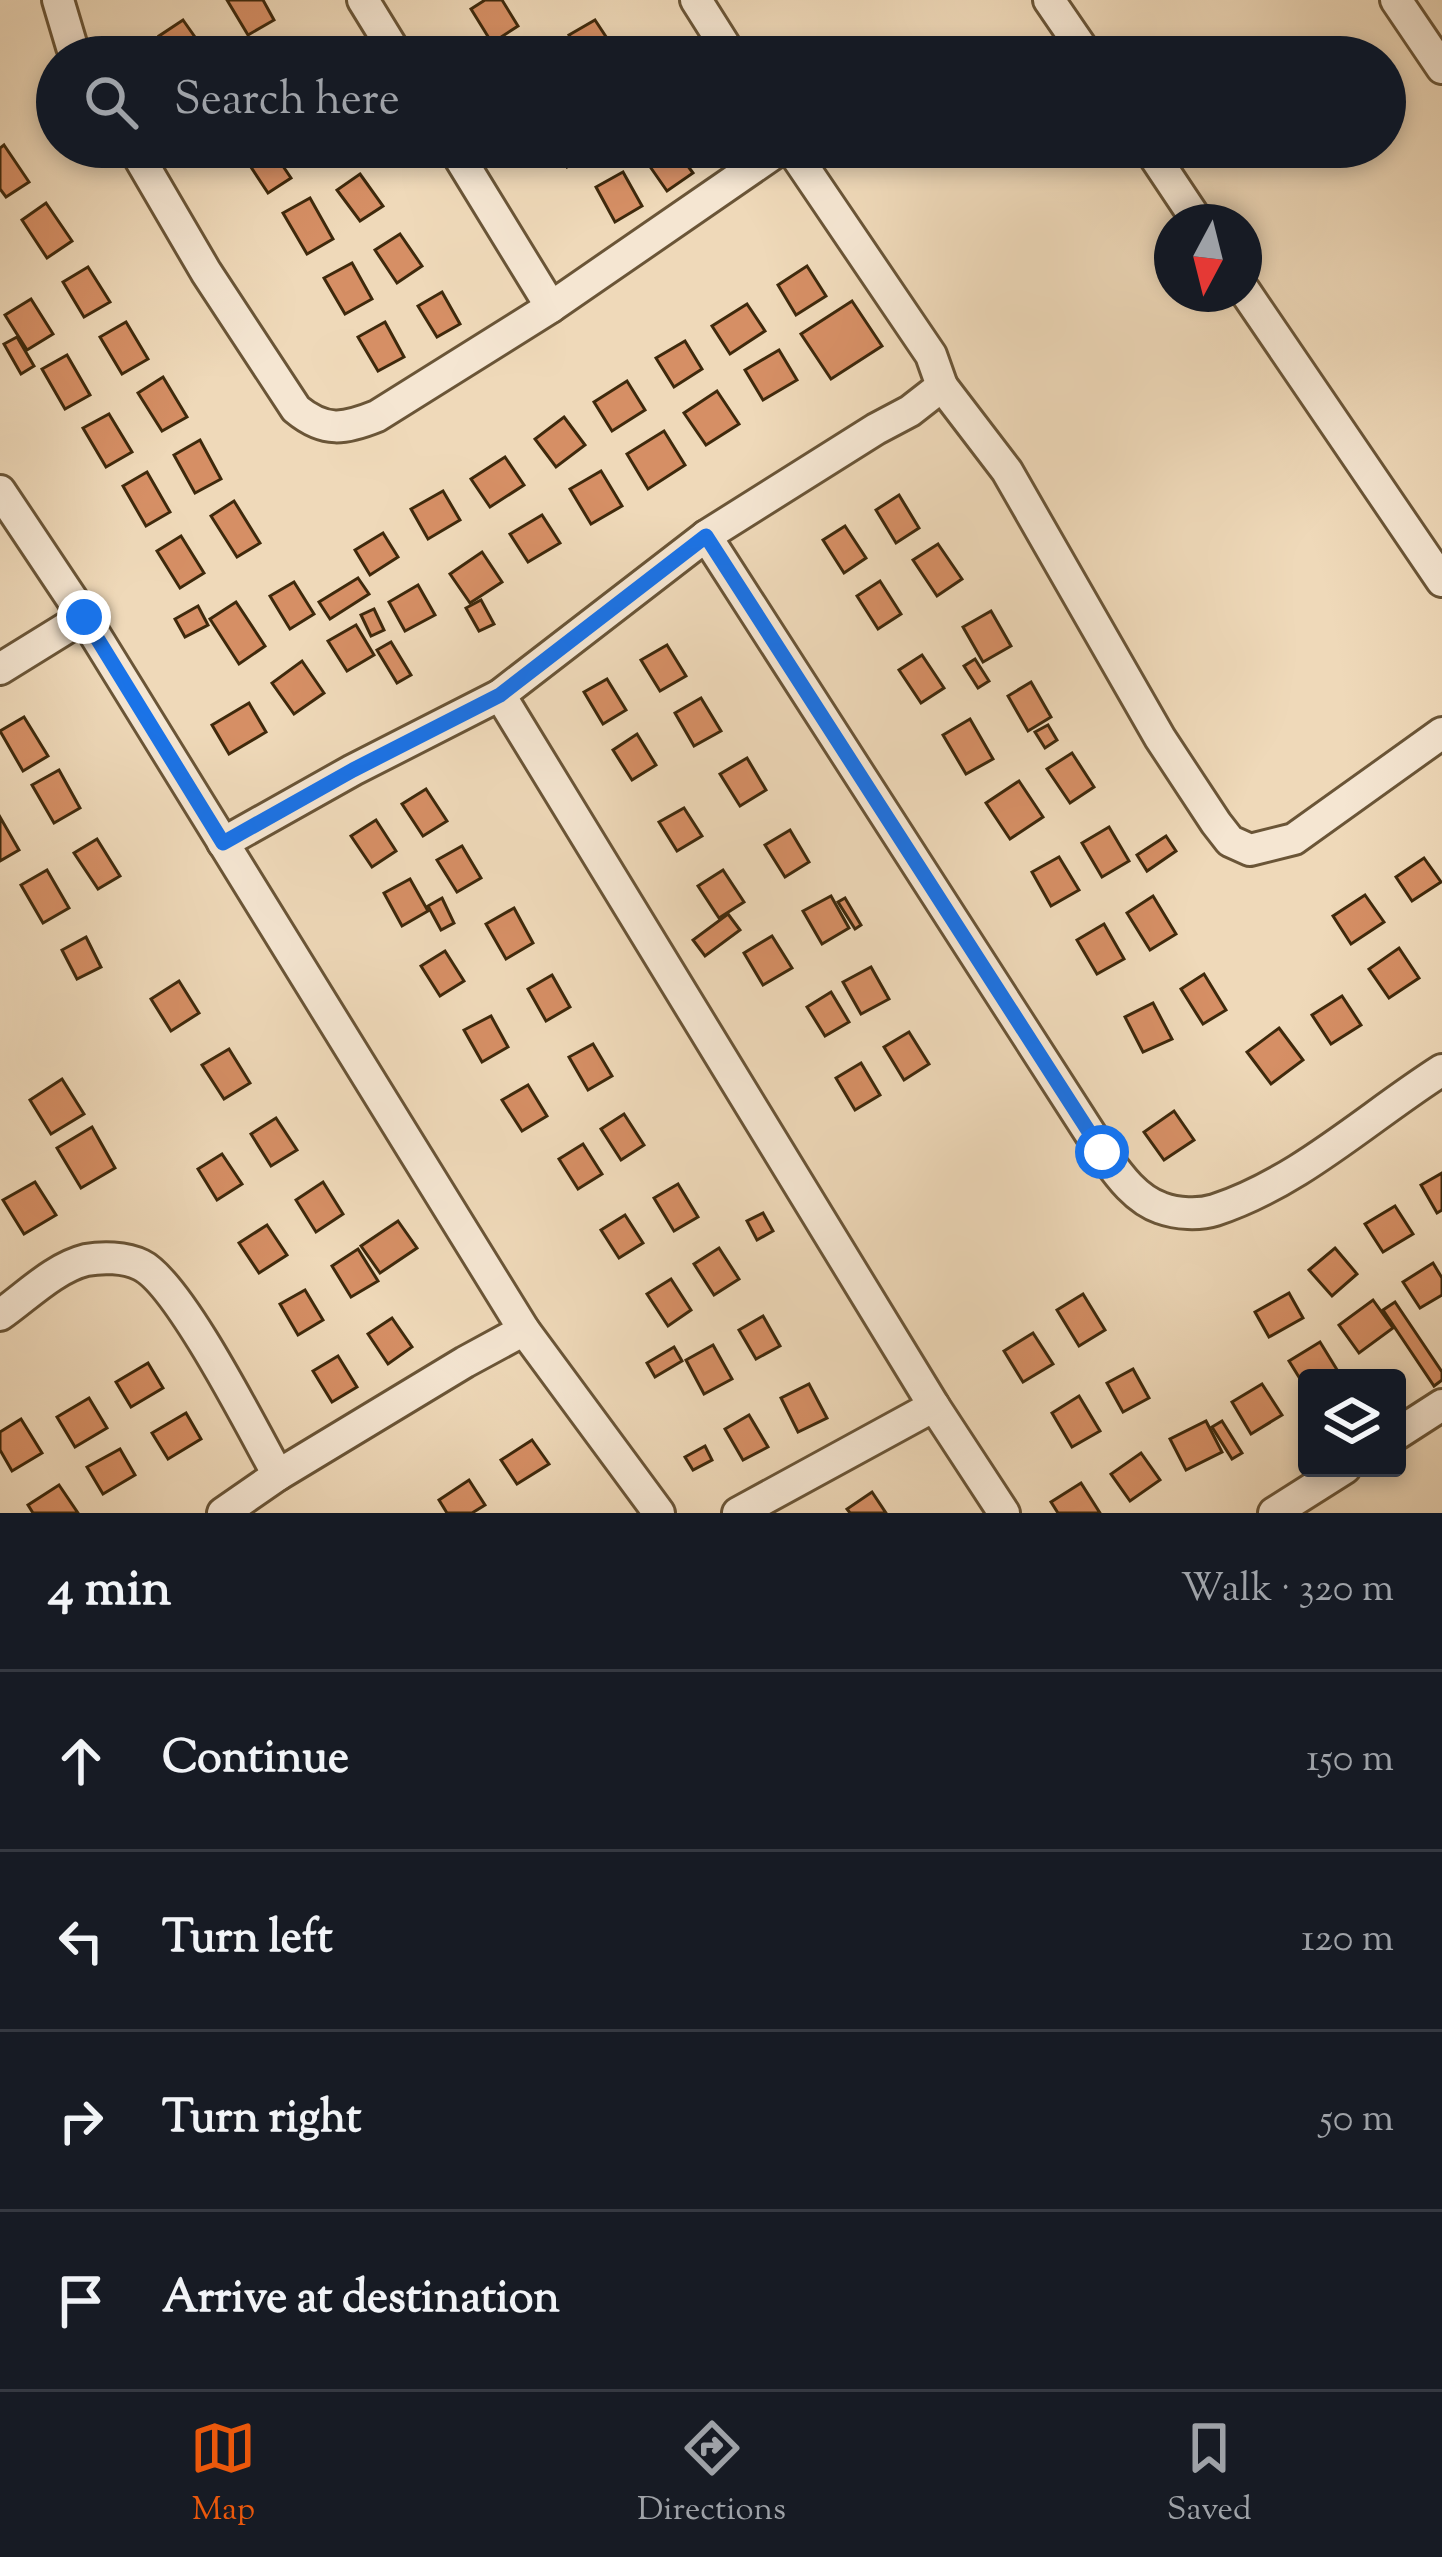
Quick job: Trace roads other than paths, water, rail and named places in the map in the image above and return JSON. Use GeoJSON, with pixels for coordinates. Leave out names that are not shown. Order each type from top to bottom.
{"type":"FeatureCollection","features":[{"type":"Feature","properties":{"kind":"street"},"geometry":{"type":"LineString","coordinates":[[58,0],[69,36]]}},
{"type":"Feature","properties":{"kind":"street"},"geometry":{"type":"LineString","coordinates":[[364,0],[385,36]]}},
{"type":"Feature","properties":{"kind":"street"},"geometry":{"type":"LineString","coordinates":[[695,0],[718,36]]}},
{"type":"Feature","properties":{"kind":"street"},"geometry":{"type":"LineString","coordinates":[[1049,0],[1074,36]]}},
{"type":"Feature","properties":{"kind":"street"},"geometry":{"type":"LineString","coordinates":[[1396,0],[1442,68]]}},
{"type":"Feature","properties":{"kind":"street"},"geometry":{"type":"LineString","coordinates":[[145,168],[206,272],[296,409],[310,421],[350,427],[377,416],[551,307],[756,168]]}},
{"type":"Feature","properties":{"kind":"street"},"geometry":{"type":"LineString","coordinates":[[466,168],[551,307]]}},
{"type":"Feature","properties":{"kind":"street"},"geometry":{"type":"LineString","coordinates":[[802,168],[931,355],[942,386],[1007,471],[1160,738],[1230,841],[1250,850],[1294,839],[1442,733]]}},
{"type":"Feature","properties":{"kind":"street"},"geometry":{"type":"LineString","coordinates":[[1162,168],[1186,204]]}},
{"type":"Feature","properties":{"kind":"street"},"geometry":{"type":"LineString","coordinates":[[1259,312],[1442,581]]}},
{"type":"Feature","properties":{"kind":"street"},"geometry":{"type":"LineString","coordinates":[[223,843],[500,695],[706,536],[910,411],[942,386]]}},
{"type":"Feature","properties":{"kind":"street"},"geometry":{"type":"LineString","coordinates":[[0,491],[84,617],[524,1330],[659,1513]]}},
{"type":"Feature","properties":{"kind":"street"},"geometry":{"type":"LineString","coordinates":[[706,536],[1127,1186],[1156,1207],[1178,1213],[1211,1212],[1280,1181],[1442,1070]]}},
{"type":"Feature","properties":{"kind":"street"},"geometry":{"type":"LineString","coordinates":[[0,670],[84,617]]}},
{"type":"Feature","properties":{"kind":"street"},"geometry":{"type":"LineString","coordinates":[[500,695],[1004,1513]]}},
{"type":"Feature","properties":{"kind":"street"},"geometry":{"type":"LineString","coordinates":[[0,1315],[69,1266],[110,1258],[143,1265],[194,1328],[278,1475]]}},
{"type":"Feature","properties":{"kind":"street"},"geometry":{"type":"LineString","coordinates":[[223,1513],[278,1475],[524,1330]]}},
{"type":"Feature","properties":{"kind":"street"},"geometry":{"type":"LineString","coordinates":[[738,1513],[934,1406]]}},
{"type":"Feature","properties":{"kind":"street"},"geometry":{"type":"LineString","coordinates":[[1406,1428],[1442,1406]]}},
{"type":"Feature","properties":{"kind":"street"},"geometry":{"type":"LineString","coordinates":[[1274,1513],[1331,1477]]}}]}
